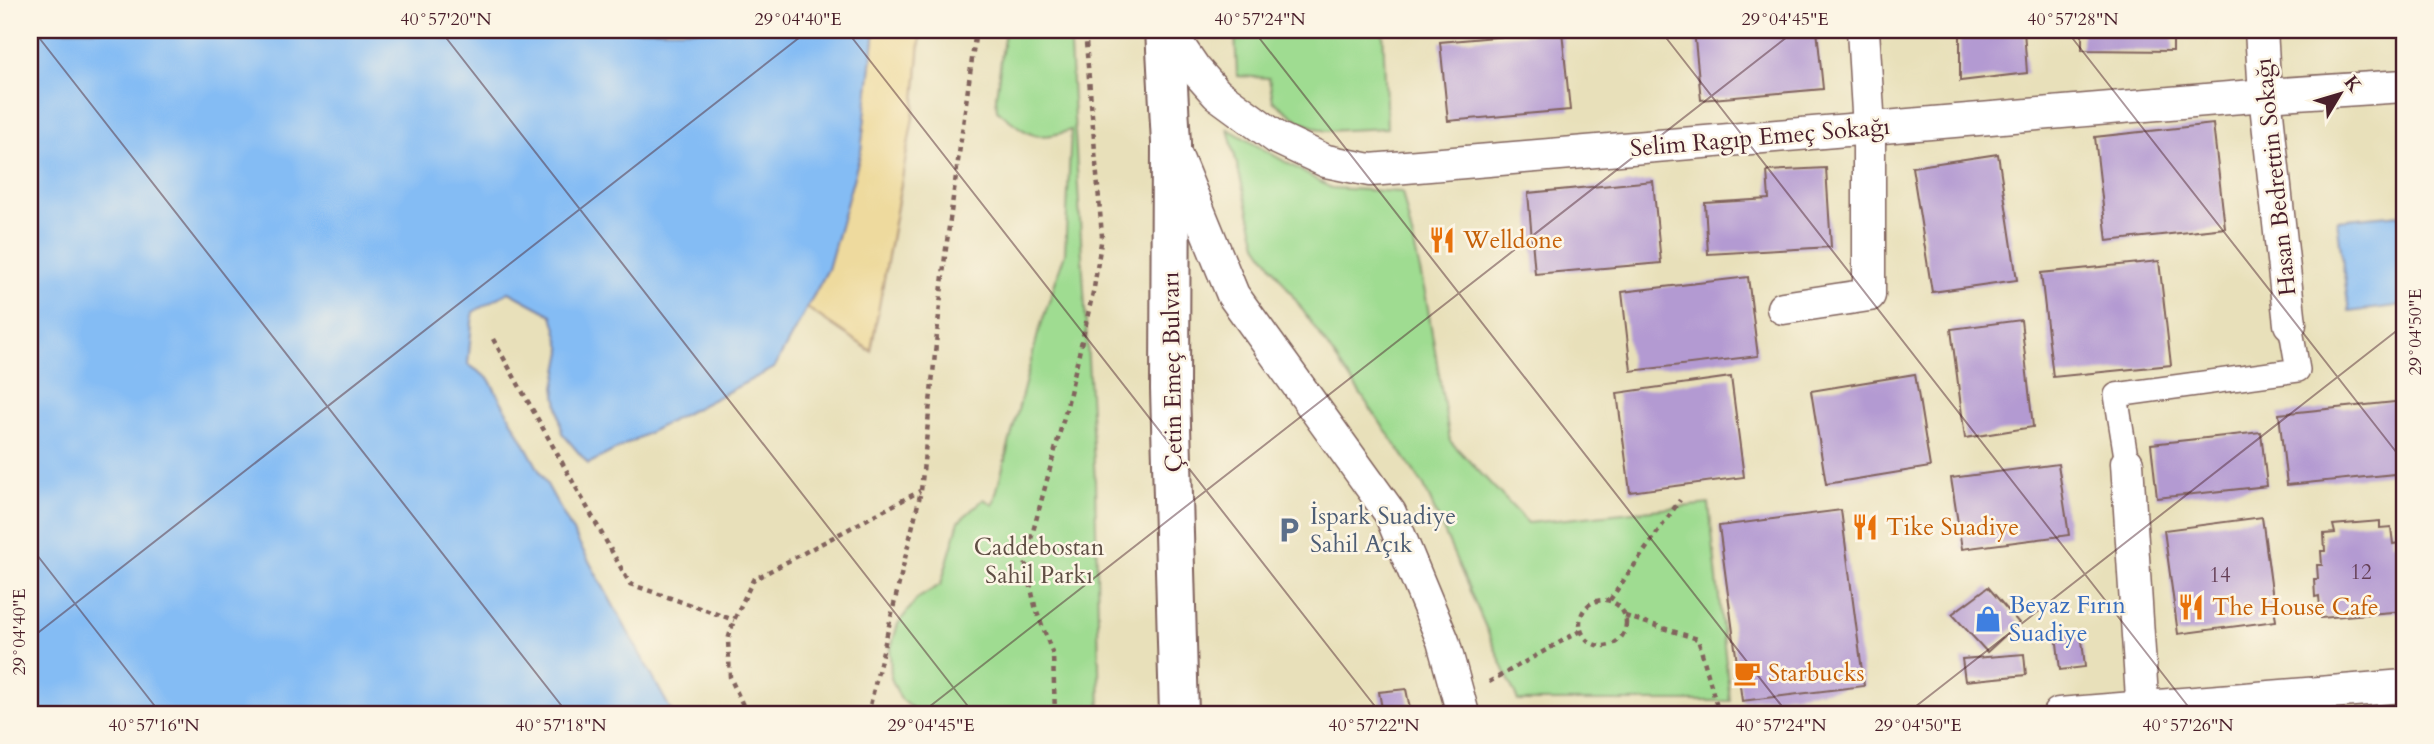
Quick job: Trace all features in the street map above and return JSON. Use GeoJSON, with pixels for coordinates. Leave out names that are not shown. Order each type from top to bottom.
{"type":"FeatureCollection","features":[{"type":"Feature","properties":{"kind":"main road","name":"Çetin Emeç Bulvarı"},"geometry":{"type":"LineString","coordinates":[[1166,30],[1171,143],[1170,389],[1179,714]]}},
{"type":"Feature","properties":{"kind":"street","name":"Selim Ragıp Emeç Sokağı"},"geometry":{"type":"LineString","coordinates":[[1166,30],[1217,94],[1278,138],[1326,161],[1370,170],[2265,95],[2404,86]]}},
{"type":"Feature","properties":{"kind":"street"},"geometry":{"type":"LineString","coordinates":[[1783,308],[1869,295],[1869,128],[1863,30]]}},
{"type":"Feature","properties":{"kind":"street","name":"Hasan Bedrettin Sokağı"},"geometry":{"type":"LineString","coordinates":[[2261,30],[2265,95],[2290,324]]}},
{"type":"Feature","properties":{"kind":"street"},"geometry":{"type":"LineString","coordinates":[[1171,143],[1233,295],[1390,513],[1443,640],[1461,706]]}},
{"type":"Feature","properties":{"kind":"street"},"geometry":{"type":"LineString","coordinates":[[2142,711],[2127,463],[2116,395],[2298,370],[2290,324]]}},
{"type":"Feature","properties":{"kind":"street"},"geometry":{"type":"LineString","coordinates":[[2059,714],[2142,711],[2404,686]]}},
{"type":"Feature","properties":{"kind":"path"},"geometry":{"type":"LineString","coordinates":[[868,714],[921,491],[945,256],[976,30]]}},
{"type":"Feature","properties":{"kind":"path"},"geometry":{"type":"LineString","coordinates":[[1055,714],[1053,655],[1035,606],[1025,561],[1067,405],[1094,288],[1101,236],[1085,30]]}},
{"type":"Feature","properties":{"kind":"path"},"geometry":{"type":"LineString","coordinates":[[493,339],[630,584],[734,620]]}},
{"type":"Feature","properties":{"kind":"path"},"geometry":{"type":"LineString","coordinates":[[747,714],[730,677],[728,640],[734,620],[753,580],[921,491]]}},
{"type":"Feature","properties":{"kind":"path"},"geometry":{"type":"LineString","coordinates":[[1609,600],[1680,500]]}},
{"type":"Feature","properties":{"kind":"path"},"geometry":{"type":"LineString","coordinates":[[1602,599],[1609,600],[1622,609],[1625,616],[1624,632],[1614,644],[1598,646],[1591,643],[1580,631],[1580,617],[1588,604],[1602,599]]}},
{"type":"Feature","properties":{"kind":"path"},"geometry":{"type":"LineString","coordinates":[[1625,616],[1698,639],[1719,714]]}},
{"type":"Feature","properties":{"kind":"path"},"geometry":{"type":"LineString","coordinates":[[1461,706],[1580,631]]}},
{"type":"Feature","properties":{"kind":"green space","name":"Caddebostan Sahil Parkı"},"geometry":{"type":"Polygon","coordinates":[[[1005,30],[1069,30],[1095,481],[1100,714],[919,714],[900,698],[891,678],[890,651],[898,624],[917,599],[941,584],[959,521],[984,499],[993,505],[1038,334],[1065,253],[1071,130],[1047,136],[1031,134],[997,110],[996,97],[1005,30]]]}},
{"type":"Feature","properties":{"kind":"green space"},"geometry":{"type":"Polygon","coordinates":[[[1235,30],[1383,30],[1387,128],[1325,131],[1301,122],[1273,101],[1269,78],[1237,76],[1235,30]]]}},
{"type":"Feature","properties":{"kind":"green space"},"geometry":{"type":"Polygon","coordinates":[[[1228,129],[1331,188],[1402,192],[1426,297],[1450,441],[1528,523],[1709,504],[1730,701],[1518,701],[1424,486],[1257,244],[1228,129]]]}},
{"type":"Feature","properties":{"kind":"sand"},"geometry":{"type":"Polygon","coordinates":[[[875,30],[921,30],[914,112],[871,351],[807,308],[828,269],[861,151],[875,30]]]}},
{"type":"Feature","properties":{"kind":"water"},"geometry":{"type":"Polygon","coordinates":[[[30,30],[875,30],[861,151],[828,269],[774,368],[588,464],[562,433],[555,387],[562,351],[552,315],[509,292],[473,312],[468,364],[489,379],[673,714],[30,714],[30,30]]]}},
{"type":"Feature","properties":{"kind":"water"},"geometry":{"type":"Polygon","coordinates":[[[2400,214],[2404,249],[2404,305],[2349,312],[2337,220],[2400,214]]]}},
{"type":"Feature","properties":{"kind":"building"},"geometry":{"type":"Polygon","coordinates":[[[1694,30],[1817,30],[1823,89],[1701,100],[1694,30]]]}},
{"type":"Feature","properties":{"kind":"building"},"geometry":{"type":"Polygon","coordinates":[[[1960,30],[2024,30],[2027,73],[1960,81],[1960,30]]]}},
{"type":"Feature","properties":{"kind":"building"},"geometry":{"type":"Polygon","coordinates":[[[2082,30],[2173,30],[2173,51],[2082,50],[2082,30]]]}},
{"type":"Feature","properties":{"kind":"building"},"geometry":{"type":"Polygon","coordinates":[[[1562,31],[1570,110],[1448,121],[1440,42],[1562,31]]]}},
{"type":"Feature","properties":{"kind":"building"},"geometry":{"type":"Polygon","coordinates":[[[2213,124],[2225,228],[2107,241],[2095,137],[2213,124]]]}},
{"type":"Feature","properties":{"kind":"building"},"geometry":{"type":"Polygon","coordinates":[[[1998,154],[2017,280],[1932,292],[1912,167],[1998,154]]]}},
{"type":"Feature","properties":{"kind":"building"},"geometry":{"type":"Polygon","coordinates":[[[1826,168],[1831,247],[1708,254],[1705,203],[1769,199],[1767,171],[1826,168]]]}},
{"type":"Feature","properties":{"kind":"building"},"geometry":{"type":"Polygon","coordinates":[[[1653,181],[1661,263],[1535,274],[1528,193],[1653,181]]]}},
{"type":"Feature","properties":{"kind":"building"},"geometry":{"type":"Polygon","coordinates":[[[2159,261],[2171,365],[2053,377],[2041,273],[2159,261]]]}},
{"type":"Feature","properties":{"kind":"building"},"geometry":{"type":"Polygon","coordinates":[[[1748,277],[1758,356],[1631,371],[1622,292],[1748,277]]]}},
{"type":"Feature","properties":{"kind":"building"},"geometry":{"type":"Polygon","coordinates":[[[2021,320],[2033,427],[1965,438],[1951,329],[2021,320]]]}},
{"type":"Feature","properties":{"kind":"building"},"geometry":{"type":"Polygon","coordinates":[[[1915,374],[1930,467],[1826,484],[1811,391],[1915,374]]]}},
{"type":"Feature","properties":{"kind":"building"},"geometry":{"type":"Polygon","coordinates":[[[1731,377],[1744,477],[1630,492],[1617,393],[1731,377]]]}},
{"type":"Feature","properties":{"kind":"building"},"geometry":{"type":"Polygon","coordinates":[[[2404,401],[2404,473],[2287,485],[2279,414],[2404,401]]]}},
{"type":"Feature","properties":{"kind":"building"},"geometry":{"type":"Polygon","coordinates":[[[2261,432],[2267,486],[2157,498],[2151,444],[2261,432]]]}},
{"type":"Feature","properties":{"kind":"building"},"geometry":{"type":"Polygon","coordinates":[[[2058,464],[2069,535],[1962,549],[1951,478],[2058,464]]]}},
{"type":"Feature","properties":{"kind":"building"},"geometry":{"type":"Polygon","coordinates":[[[1841,510],[1864,686],[1742,701],[1719,526],[1841,510]]]}},
{"type":"Feature","properties":{"kind":"building"},"geometry":{"type":"Polygon","coordinates":[[[2262,517],[2276,621],[2178,634],[2164,530],[2262,517]]]}},
{"type":"Feature","properties":{"kind":"building"},"geometry":{"type":"Polygon","coordinates":[[[2380,521],[2380,528],[2391,527],[2393,544],[2399,543],[2400,557],[2404,556],[2404,611],[2321,618],[2319,596],[2315,597],[2314,579],[2318,579],[2317,565],[2322,565],[2324,534],[2335,533],[2333,525],[2380,521]]]}},
{"type":"Feature","properties":{"kind":"building"},"geometry":{"type":"Polygon","coordinates":[[[1988,587],[2019,623],[1987,652],[1952,614],[1988,587]]]}},
{"type":"Feature","properties":{"kind":"building"},"geometry":{"type":"Polygon","coordinates":[[[2081,631],[2085,667],[2060,670],[2056,634],[2081,631]]]}},
{"type":"Feature","properties":{"kind":"building"},"geometry":{"type":"Polygon","coordinates":[[[2024,654],[2026,675],[1965,681],[1962,659],[2024,654]]]}},
{"type":"Feature","properties":{"kind":"building"},"geometry":{"type":"Polygon","coordinates":[[[1406,689],[1411,714],[1383,714],[1379,692],[1406,689]]]}},
{"type":"Feature","properties":{"kind":"place","name":"Welldone"},"geometry":{"type":"Point","coordinates":[1442,240]}},
{"type":"Feature","properties":{"kind":"place","name":"Tike Suadiye"},"geometry":{"type":"Point","coordinates":[1865,527]}},
{"type":"Feature","properties":{"kind":"place","name":"İspark Suadiye Sahil Açık"},"geometry":{"type":"Point","coordinates":[1289,530]}},
{"type":"Feature","properties":{"kind":"place","name":"The House Cafe"},"geometry":{"type":"Point","coordinates":[2191,607]}},
{"type":"Feature","properties":{"kind":"place","name":"Beyaz Fırın Suadiye"},"geometry":{"type":"Point","coordinates":[1988,619]}},
{"type":"Feature","properties":{"kind":"place","name":"Starbucks"},"geometry":{"type":"Point","coordinates":[1747,673]}}]}
